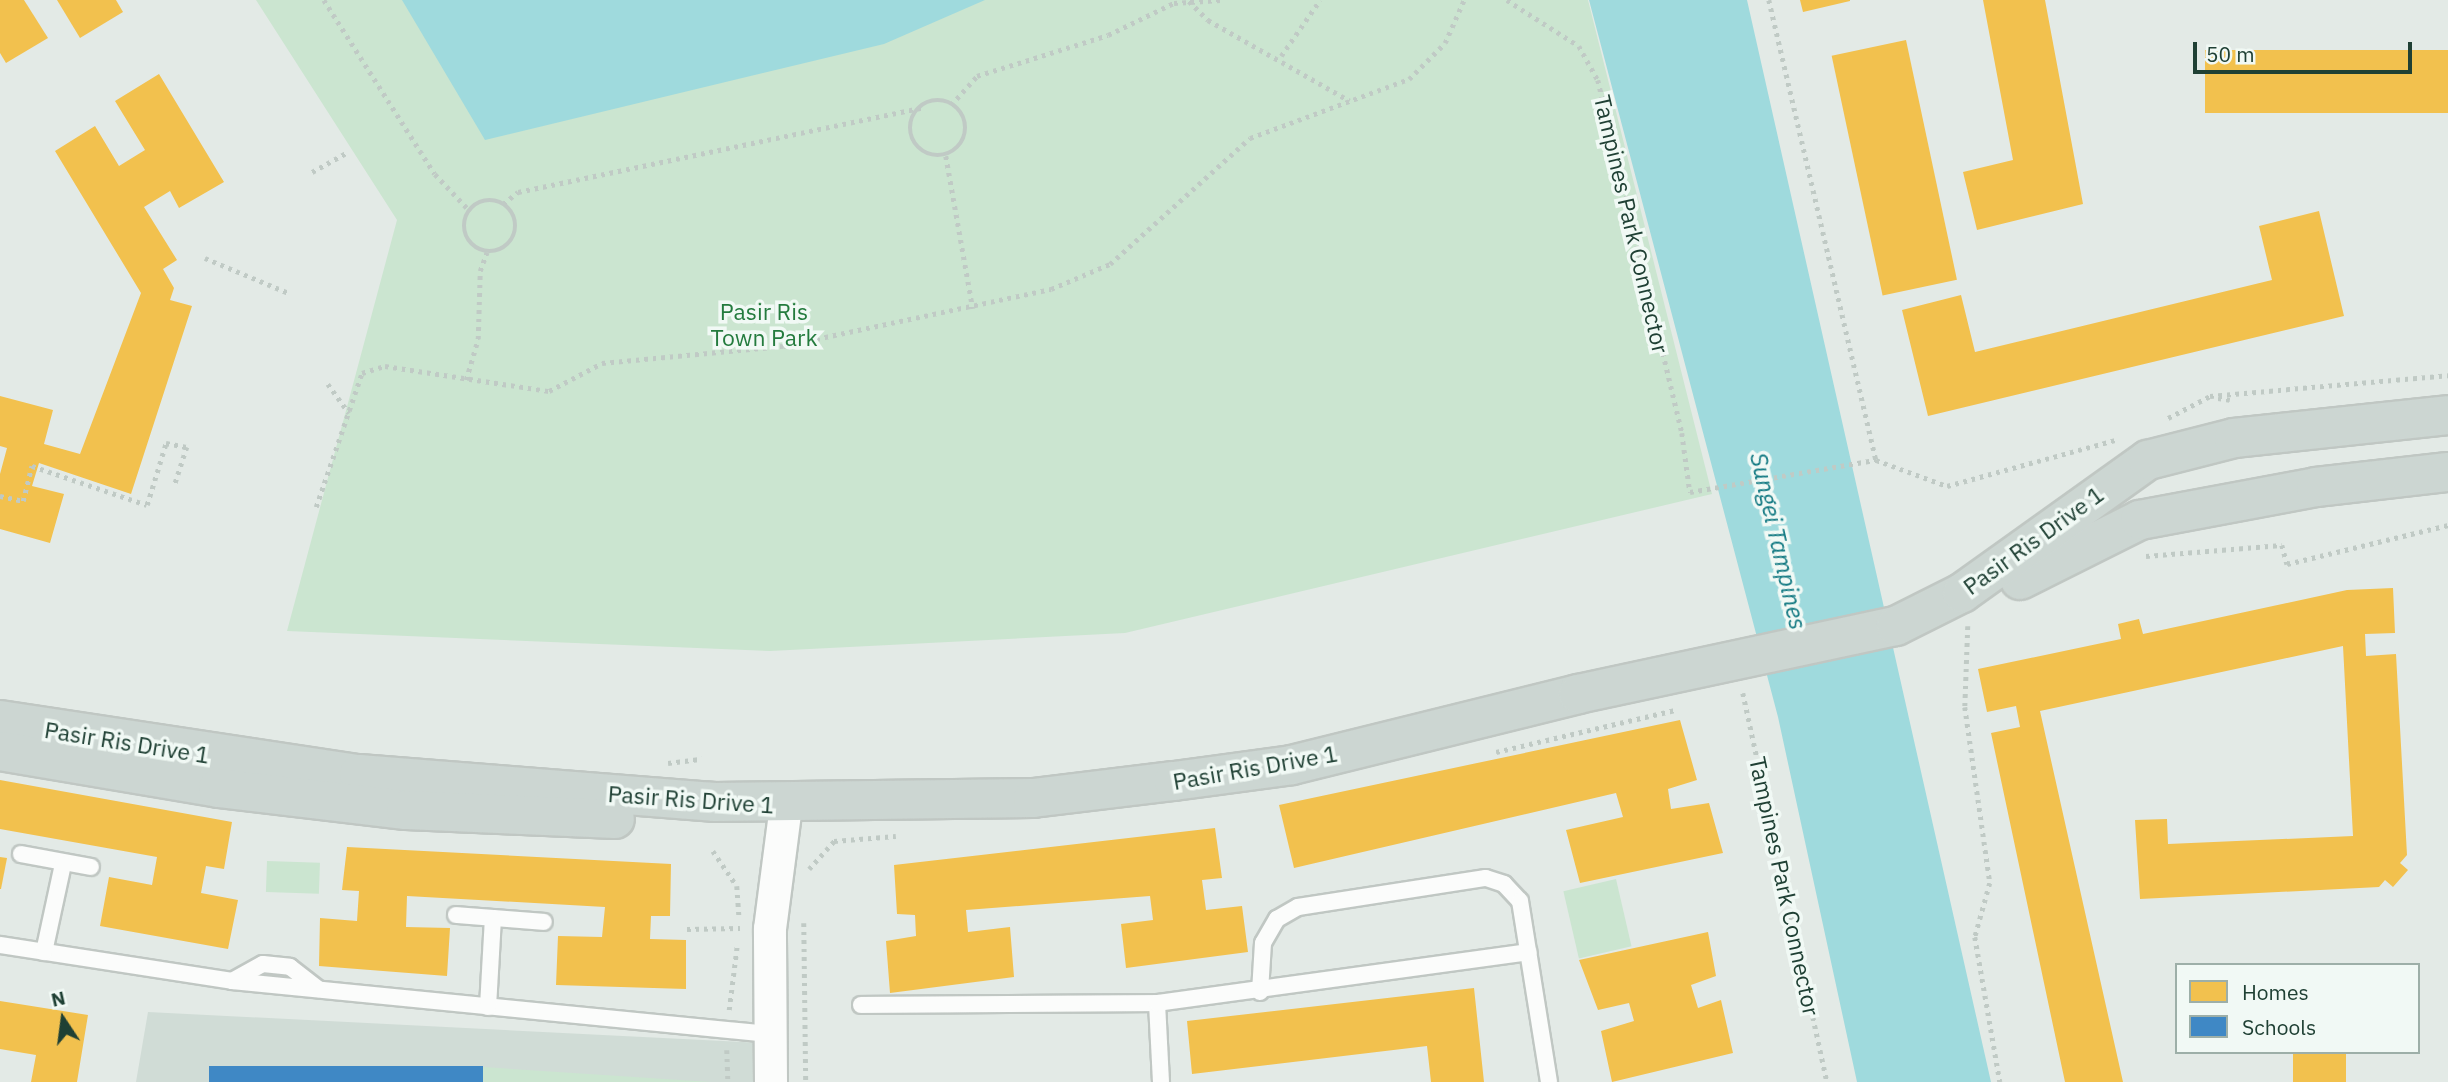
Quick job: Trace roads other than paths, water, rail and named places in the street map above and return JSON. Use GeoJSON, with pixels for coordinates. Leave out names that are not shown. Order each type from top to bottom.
{"type":"FeatureCollection","features":[{"type":"Feature","properties":{"kind":"main road","name":"Pasir Ris Drive 1"},"geometry":{"type":"LineString","coordinates":[[1898,633],[1962,593],[2148,460],[2234,438],[2448,415]]}},
{"type":"Feature","properties":{"kind":"main road","name":"Pasir Ris Drive 1"},"geometry":{"type":"LineString","coordinates":[[0,751],[218,788],[405,810],[784,816],[1171,802],[1737,677],[1898,633],[2140,520],[2316,487],[2448,472]]}},
{"type":"Feature","properties":{"kind":"main road","name":"Pasir Ris Drive 1"},"geometry":{"type":"LineString","coordinates":[[0,720],[359,774],[784,816]]}},
{"type":"Feature","properties":{"kind":"street"},"geometry":{"type":"LineString","coordinates":[[771,1082],[770,929],[784,816]]}},
{"type":"Feature","properties":{"kind":"lane"},"geometry":{"type":"LineString","coordinates":[[21,854],[91,867]]}},
{"type":"Feature","properties":{"kind":"lane"},"geometry":{"type":"LineString","coordinates":[[44,952],[64,864]]}},
{"type":"Feature","properties":{"kind":"lane"},"geometry":{"type":"LineString","coordinates":[[1261,992],[1263,943],[1278,919],[1298,907],[1473,880],[1504,884],[1520,901],[1549,1082]]}},
{"type":"Feature","properties":{"kind":"lane"},"geometry":{"type":"LineString","coordinates":[[456,915],[544,922]]}},
{"type":"Feature","properties":{"kind":"lane"},"geometry":{"type":"LineString","coordinates":[[488,1007],[493,918]]}},
{"type":"Feature","properties":{"kind":"lane"},"geometry":{"type":"LineString","coordinates":[[0,945],[232,981],[769,1034]]}},
{"type":"Feature","properties":{"kind":"lane"},"geometry":{"type":"LineString","coordinates":[[861,1006],[1157,1003],[1261,992],[1528,952]]}},
{"type":"Feature","properties":{"kind":"lane"},"geometry":{"type":"LineString","coordinates":[[1157,1003],[1161,1082]]}},
{"type":"Feature","properties":{"kind":"water"},"geometry":{"type":"Polygon","coordinates":[[[402,0],[985,0],[884,44],[485,140],[402,0]]]}},
{"type":"Feature","properties":{"kind":"water","name":"Sungei Tampines"},"geometry":{"type":"Polygon","coordinates":[[[1589,0],[1747,0],[1991,1082],[1857,1082],[1778,717],[1589,0]]]}},
{"type":"Feature","properties":{"kind":"park label","name":"Pasir Ris Town Park"},"geometry":{"type":"Point","coordinates":[764,324]}}]}
